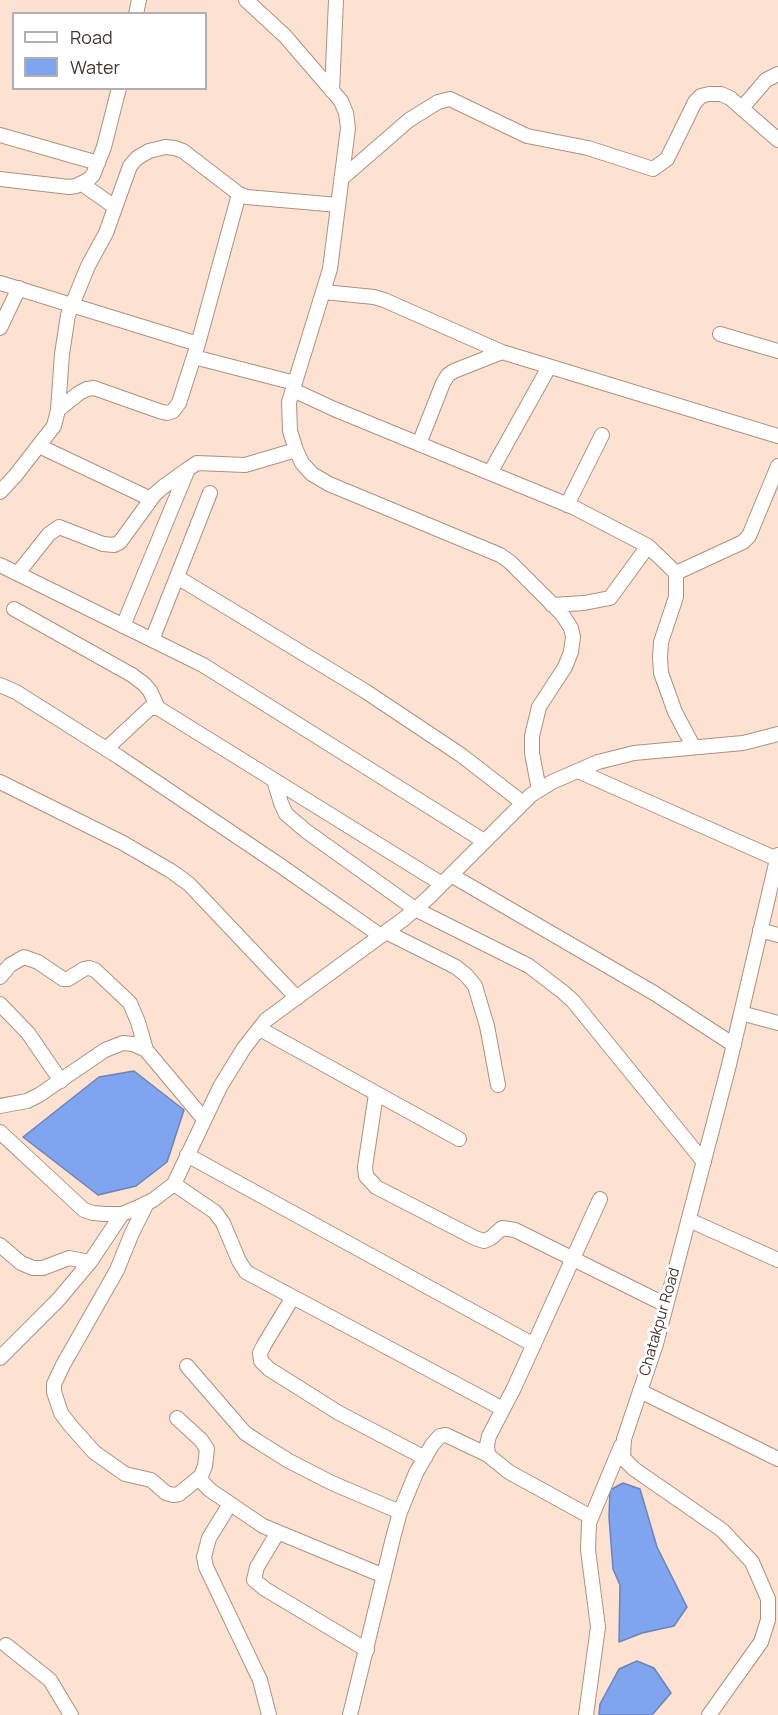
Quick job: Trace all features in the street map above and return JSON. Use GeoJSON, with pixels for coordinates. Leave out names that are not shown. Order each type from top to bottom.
{"type":"FeatureCollection","features":[{"type":"Feature","properties":{"kind":"street"},"geometry":{"type":"LineString","coordinates":[[246,0],[285,36],[332,91],[346,113],[348,128],[330,269],[294,387],[289,413],[296,450],[302,463],[312,474],[329,484],[500,555],[510,562],[552,605],[571,628],[573,638],[571,652],[565,667],[539,707],[532,736],[532,753],[539,790]]}},
{"type":"Feature","properties":{"kind":"street"},"geometry":{"type":"LineString","coordinates":[[332,91],[336,0]]}},
{"type":"Feature","properties":{"kind":"street"},"geometry":{"type":"LineString","coordinates":[[742,108],[766,80],[778,74]]}},
{"type":"Feature","properties":{"kind":"street"},"geometry":{"type":"LineString","coordinates":[[0,179],[69,187],[82,184],[93,175],[98,163],[118,90]]}},
{"type":"Feature","properties":{"kind":"street"},"geometry":{"type":"LineString","coordinates":[[341,178],[409,120],[438,102],[450,99],[527,136],[588,148],[653,170],[667,159],[688,114],[701,96],[709,93],[721,94],[730,98],[778,140]]}},
{"type":"Feature","properties":{"kind":"street"},"geometry":{"type":"LineString","coordinates":[[0,135],[98,163]]}},
{"type":"Feature","properties":{"kind":"street"},"geometry":{"type":"LineString","coordinates":[[0,492],[54,426],[58,410],[64,335],[72,306],[88,266],[106,233],[130,166],[137,158],[149,151],[165,147],[183,151],[239,194],[259,199],[338,205]]}},
{"type":"Feature","properties":{"kind":"street"},"geometry":{"type":"LineString","coordinates":[[82,184],[115,207]]}},
{"type":"Feature","properties":{"kind":"street"},"geometry":{"type":"LineString","coordinates":[[58,410],[79,393],[94,388],[159,411],[167,413],[173,411],[179,403],[196,351],[239,194]]}},
{"type":"Feature","properties":{"kind":"street"},"geometry":{"type":"LineString","coordinates":[[0,283],[72,306],[294,387],[419,444],[567,505],[648,546],[675,573],[676,597],[661,642],[660,658],[662,673],[675,712],[693,746]]}},
{"type":"Feature","properties":{"kind":"street"},"geometry":{"type":"LineString","coordinates":[[0,328],[19,288]]}},
{"type":"Feature","properties":{"kind":"street"},"geometry":{"type":"LineString","coordinates":[[324,292],[384,300],[502,352],[778,436]]}},
{"type":"Feature","properties":{"kind":"street"},"geometry":{"type":"LineString","coordinates":[[720,334],[778,351]]}},
{"type":"Feature","properties":{"kind":"street"},"geometry":{"type":"LineString","coordinates":[[419,444],[443,382],[448,375],[502,352]]}},
{"type":"Feature","properties":{"kind":"street"},"geometry":{"type":"LineString","coordinates":[[490,473],[549,367]]}},
{"type":"Feature","properties":{"kind":"street"},"geometry":{"type":"LineString","coordinates":[[567,505],[602,435]]}},
{"type":"Feature","properties":{"kind":"street"},"geometry":{"type":"LineString","coordinates":[[39,446],[151,499]]}},
{"type":"Feature","properties":{"kind":"street"},"geometry":{"type":"LineString","coordinates":[[18,573],[49,534],[59,527],[103,544],[114,545],[120,542],[151,499],[163,487],[197,463],[245,465],[296,450]]}},
{"type":"Feature","properties":{"kind":"street"},"geometry":{"type":"LineString","coordinates":[[675,573],[743,542],[749,536],[778,466]]}},
{"type":"Feature","properties":{"kind":"street"},"geometry":{"type":"LineString","coordinates":[[123,626],[188,469]]}},
{"type":"Feature","properties":{"kind":"street"},"geometry":{"type":"LineString","coordinates":[[152,640],[210,494]]}},
{"type":"Feature","properties":{"kind":"street"},"geometry":{"type":"LineString","coordinates":[[552,605],[584,603],[610,598],[648,546]]}},
{"type":"Feature","properties":{"kind":"street"},"geometry":{"type":"LineString","coordinates":[[0,565],[203,665],[484,841]]}},
{"type":"Feature","properties":{"kind":"street"},"geometry":{"type":"LineString","coordinates":[[177,577],[365,691],[461,755],[523,803]]}},
{"type":"Feature","properties":{"kind":"street"},"geometry":{"type":"LineString","coordinates":[[14,609],[138,679],[150,691],[158,708]]}},
{"type":"Feature","properties":{"kind":"street"},"geometry":{"type":"LineString","coordinates":[[0,685],[16,692],[106,749],[383,934],[456,967],[466,975],[474,986],[487,1026],[498,1085]]}},
{"type":"Feature","properties":{"kind":"street"},"geometry":{"type":"LineString","coordinates":[[106,749],[150,708],[158,708],[274,780],[446,879],[654,993],[734,1045]]}},
{"type":"Feature","properties":{"kind":"street"},"geometry":{"type":"LineString","coordinates":[[0,1132],[84,1209],[93,1213],[122,1214],[147,1203],[174,1184],[219,1087],[244,1048],[275,1012],[415,909],[539,790],[598,762],[634,753],[743,743],[778,734]]}},
{"type":"Feature","properties":{"kind":"street"},"geometry":{"type":"LineString","coordinates":[[578,771],[778,857]]}},
{"type":"Feature","properties":{"kind":"street"},"geometry":{"type":"LineString","coordinates":[[274,780],[286,814],[306,831],[415,909],[529,966],[551,981],[573,1001],[704,1162]]}},
{"type":"Feature","properties":{"kind":"street"},"geometry":{"type":"LineString","coordinates":[[0,782],[123,843],[189,884],[297,998]]}},
{"type":"Feature","properties":{"kind":"street","name":"Chatakpur Road"},"geometry":{"type":"LineString","coordinates":[[586,1715],[598,1627],[588,1550],[591,1517],[624,1439],[656,1344],[734,1045],[778,857]]}},
{"type":"Feature","properties":{"kind":"street"},"geometry":{"type":"LineString","coordinates":[[760,930],[778,935]]}},
{"type":"Feature","properties":{"kind":"street"},"geometry":{"type":"LineString","coordinates":[[0,977],[10,965],[24,957],[38,962],[68,980],[84,969],[95,970],[130,1003],[146,1050],[203,1119]]}},
{"type":"Feature","properties":{"kind":"street"},"geometry":{"type":"LineString","coordinates":[[0,1004],[28,1033],[61,1081]]}},
{"type":"Feature","properties":{"kind":"street"},"geometry":{"type":"LineString","coordinates":[[741,1013],[778,1023]]}},
{"type":"Feature","properties":{"kind":"street"},"geometry":{"type":"LineString","coordinates":[[260,1029],[459,1139]]}},
{"type":"Feature","properties":{"kind":"street"},"geometry":{"type":"LineString","coordinates":[[0,1106],[27,1101],[114,1046],[123,1043],[133,1044],[146,1050]]}},
{"type":"Feature","properties":{"kind":"street"},"geometry":{"type":"LineString","coordinates":[[376,1094],[365,1167],[366,1176],[376,1187],[484,1241],[502,1228],[509,1228],[666,1305]]}},
{"type":"Feature","properties":{"kind":"street"},"geometry":{"type":"LineString","coordinates":[[187,1155],[534,1345]]}},
{"type":"Feature","properties":{"kind":"street"},"geometry":{"type":"LineString","coordinates":[[174,1184],[215,1212],[223,1223],[246,1272],[503,1409]]}},
{"type":"Feature","properties":{"kind":"street"},"geometry":{"type":"LineString","coordinates":[[488,1455],[489,1436],[534,1345],[600,1199]]}},
{"type":"Feature","properties":{"kind":"street"},"geometry":{"type":"LineString","coordinates":[[147,1203],[117,1269],[54,1383],[54,1392],[61,1413],[94,1452],[125,1474],[151,1480],[166,1493],[173,1495],[179,1494],[201,1476],[207,1449],[201,1440],[177,1418]]}},
{"type":"Feature","properties":{"kind":"street"},"geometry":{"type":"LineString","coordinates":[[0,1358],[58,1300],[90,1262],[122,1214]]}},
{"type":"Feature","properties":{"kind":"street"},"geometry":{"type":"LineString","coordinates":[[689,1220],[778,1260]]}},
{"type":"Feature","properties":{"kind":"street"},"geometry":{"type":"LineString","coordinates":[[0,1245],[21,1263],[33,1268],[43,1268],[69,1258],[90,1262]]}},
{"type":"Feature","properties":{"kind":"street"},"geometry":{"type":"LineString","coordinates":[[293,1297],[264,1345],[260,1353],[261,1361],[269,1369],[339,1413],[425,1458]]}},
{"type":"Feature","properties":{"kind":"street"},"geometry":{"type":"LineString","coordinates":[[187,1366],[245,1432],[257,1441],[289,1461],[332,1483],[400,1512]]}},
{"type":"Feature","properties":{"kind":"street"},"geometry":{"type":"LineString","coordinates":[[640,1391],[778,1459]]}},
{"type":"Feature","properties":{"kind":"street"},"geometry":{"type":"LineString","coordinates":[[350,1715],[400,1512],[425,1458],[440,1436],[446,1435],[488,1455],[509,1472],[591,1517]]}},
{"type":"Feature","properties":{"kind":"street"},"geometry":{"type":"LineString","coordinates":[[624,1439],[623,1458],[634,1469],[722,1530],[752,1562],[768,1599],[773,1616],[761,1642],[709,1715]]}},
{"type":"Feature","properties":{"kind":"street"},"geometry":{"type":"LineString","coordinates":[[201,1476],[202,1482],[263,1526],[384,1576]]}},
{"type":"Feature","properties":{"kind":"street"},"geometry":{"type":"LineString","coordinates":[[230,1504],[209,1538],[204,1557],[206,1567],[260,1680],[269,1715]]}},
{"type":"Feature","properties":{"kind":"street"},"geometry":{"type":"LineString","coordinates":[[278,1532],[257,1567],[254,1580],[265,1590],[367,1650]]}},
{"type":"Feature","properties":{"kind":"street"},"geometry":{"type":"LineString","coordinates":[[6,1645],[50,1680],[71,1715]]}},
{"type":"Feature","properties":{"kind":"water"},"geometry":{"type":"Polygon","coordinates":[[[134,1071],[184,1110],[167,1162],[136,1186],[98,1195],[23,1137],[99,1077],[134,1071]]]}},
{"type":"Feature","properties":{"kind":"water"},"geometry":{"type":"Polygon","coordinates":[[[623,1483],[640,1489],[657,1547],[687,1607],[674,1626],[642,1633],[619,1642],[620,1585],[613,1569],[609,1517],[610,1490],[623,1483]]]}},
{"type":"Feature","properties":{"kind":"water"},"geometry":{"type":"Polygon","coordinates":[[[637,1661],[654,1668],[671,1693],[652,1715],[599,1715],[600,1704],[619,1669],[637,1661]]]}}]}
